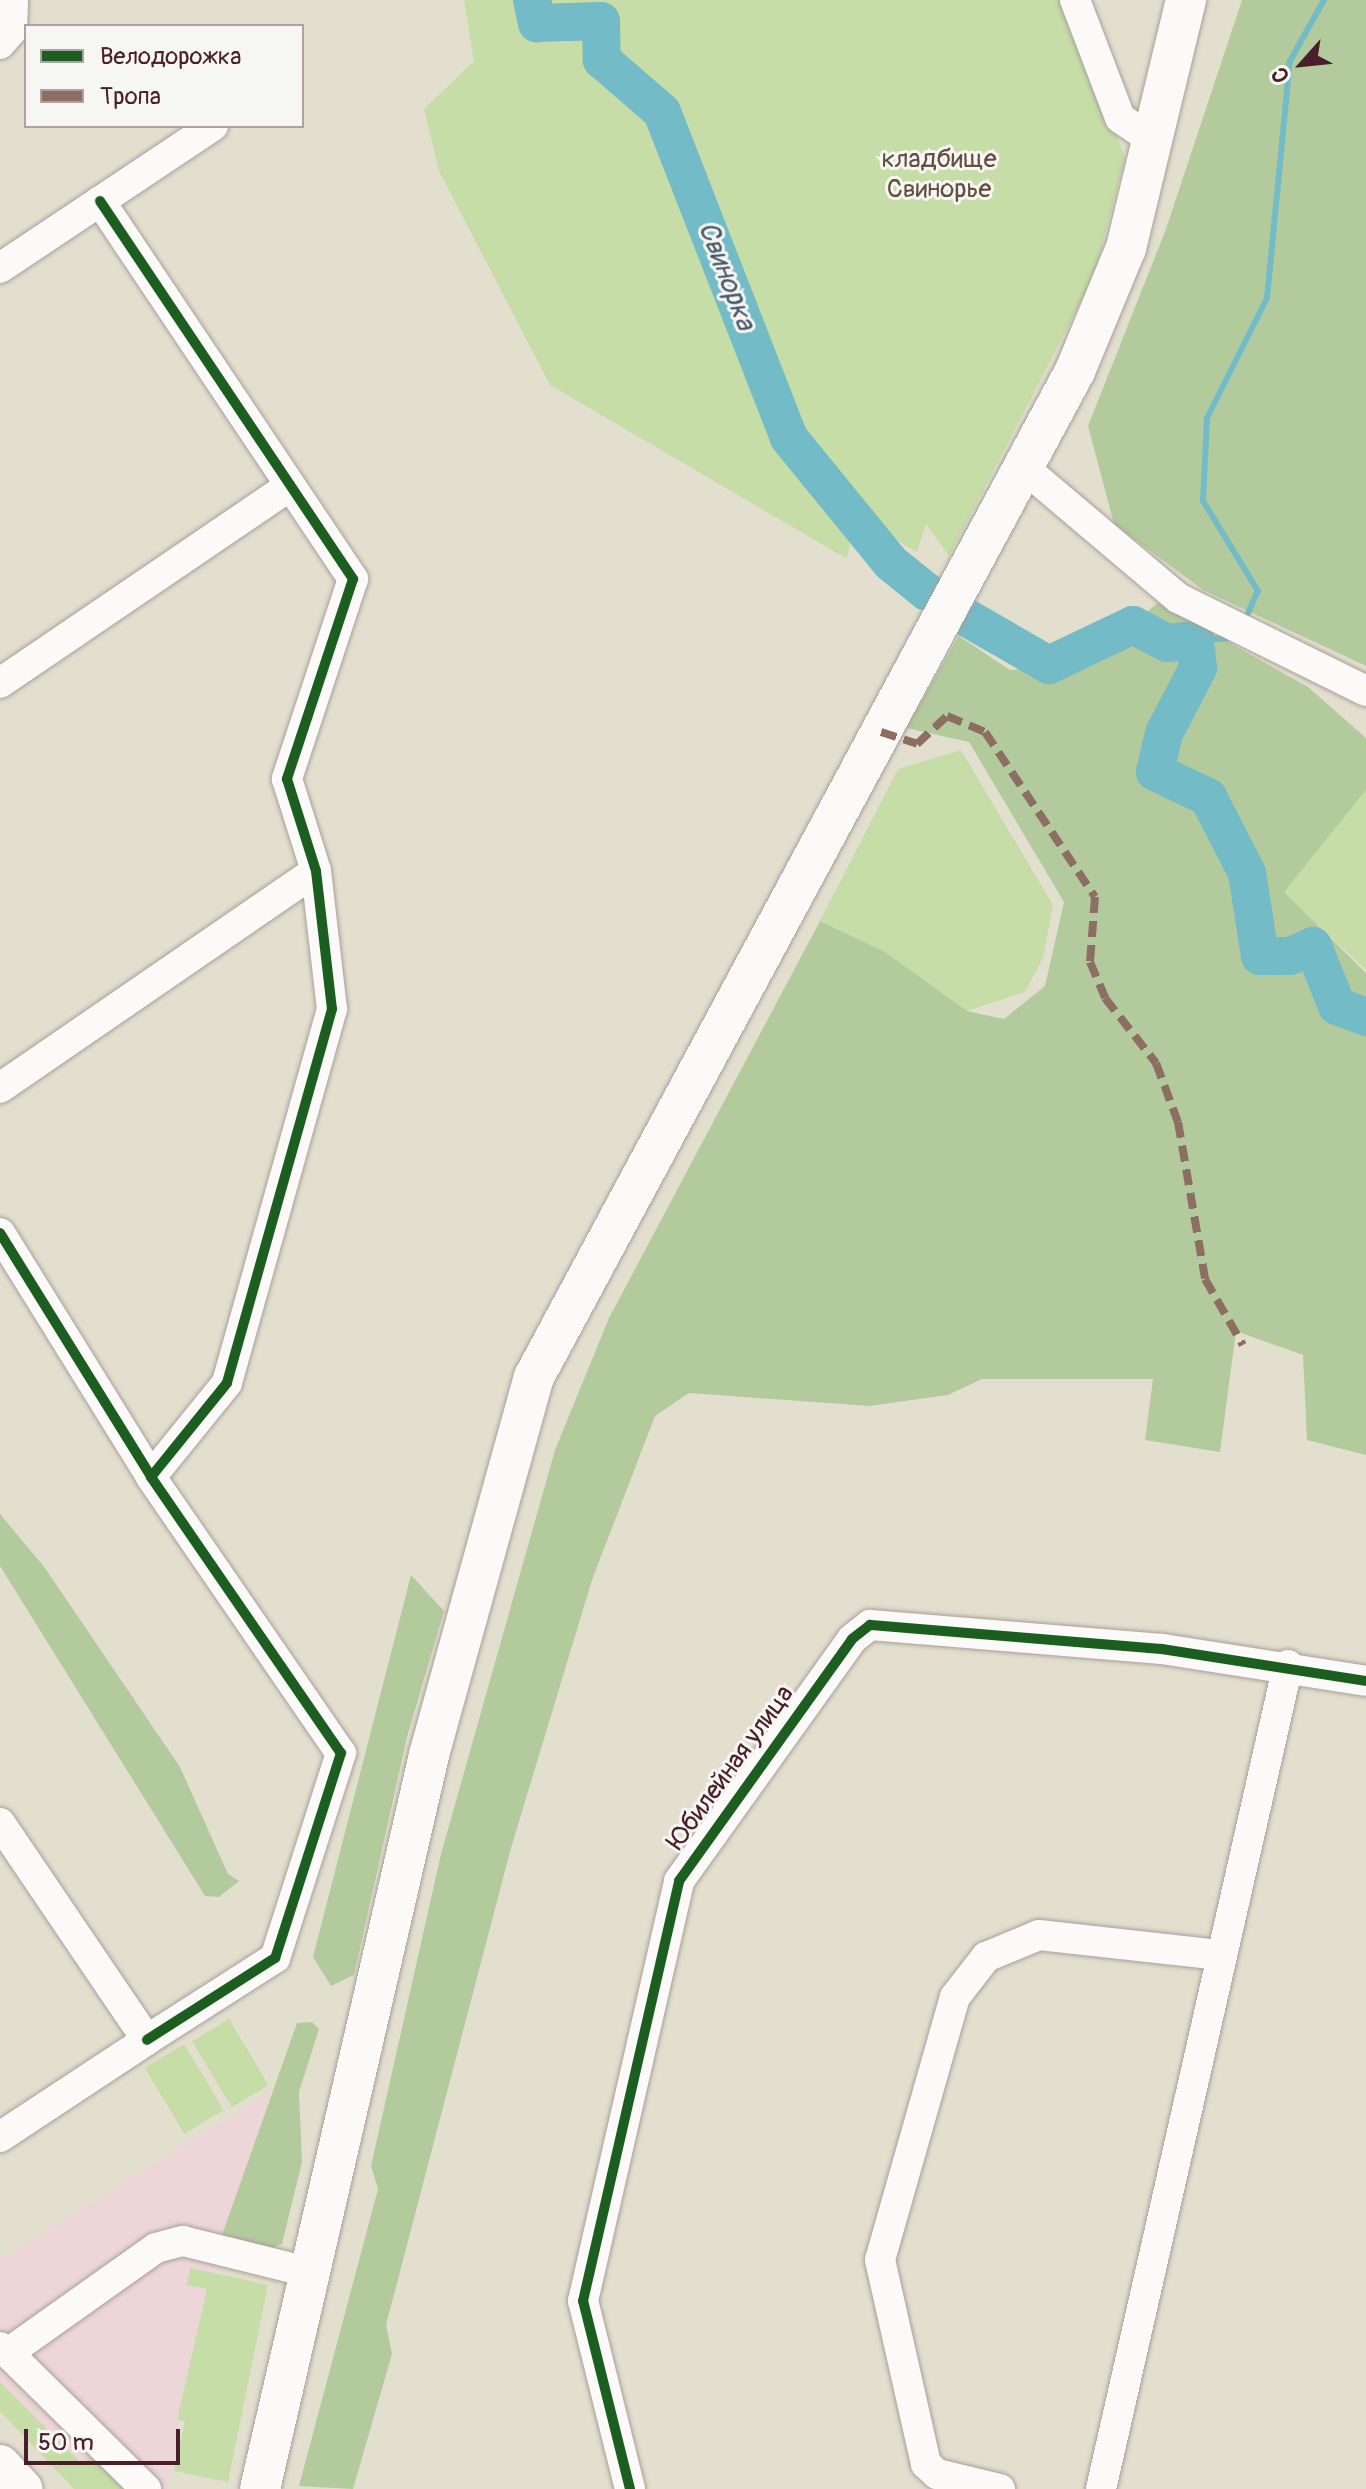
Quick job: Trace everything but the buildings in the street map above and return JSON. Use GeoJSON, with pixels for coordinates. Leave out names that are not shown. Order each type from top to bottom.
{"type":"FeatureCollection","features":[{"type":"Feature","properties":{"kind":"main road"},"geometry":{"type":"LineString","coordinates":[[260,2489],[429,1755],[534,1377],[655,1141],[1024,468],[1108,297],[1154,141],[1186,0]]}},
{"type":"Feature","properties":{"kind":"main road"},"geometry":{"type":"LineString","coordinates":[[0,2465],[22,2489]]}},
{"type":"Feature","properties":{"kind":"street"},"geometry":{"type":"LineString","coordinates":[[0,44],[12,30],[13,0]]}},
{"type":"Feature","properties":{"kind":"street"},"geometry":{"type":"LineString","coordinates":[[1075,0],[1120,118],[1154,141]]}},
{"type":"Feature","properties":{"kind":"street"},"geometry":{"type":"LineString","coordinates":[[0,268],[210,128]]}},
{"type":"Feature","properties":{"kind":"street"},"geometry":{"type":"LineString","coordinates":[[100,201],[287,488],[353,579],[287,779],[316,871],[332,1009],[227,1383],[151,1477]]}},
{"type":"Feature","properties":{"kind":"street"},"geometry":{"type":"LineString","coordinates":[[1024,468],[1169,592],[1366,691]]}},
{"type":"Feature","properties":{"kind":"street"},"geometry":{"type":"LineString","coordinates":[[0,683],[287,488]]}},
{"type":"Feature","properties":{"kind":"street"},"geometry":{"type":"LineString","coordinates":[[0,1088],[316,871]]}},
{"type":"Feature","properties":{"kind":"street"},"geometry":{"type":"LineString","coordinates":[[0,1233],[151,1477],[341,1753],[275,1958],[0,2137]]}},
{"type":"Feature","properties":{"kind":"street","name":"Юбилейная улица"},"geometry":{"type":"LineString","coordinates":[[630,2489],[583,2301],[679,1881],[852,1639],[870,1625],[1288,1665],[1366,1681]]}},
{"type":"Feature","properties":{"kind":"street"},"geometry":{"type":"LineString","coordinates":[[1101,2489],[1288,1665]]}},
{"type":"Feature","properties":{"kind":"street"},"geometry":{"type":"LineString","coordinates":[[0,1823],[147,2040]]}},
{"type":"Feature","properties":{"kind":"street"},"geometry":{"type":"LineString","coordinates":[[1000,2489],[937,2474],[926,2464],[880,2260],[955,1997],[986,1957],[1039,1935],[1221,1955]]}},
{"type":"Feature","properties":{"kind":"street"},"geometry":{"type":"LineString","coordinates":[[146,2489],[4,2350],[156,2248],[183,2241],[312,2273]]}},
{"type":"Feature","properties":{"kind":"shaded area"},"geometry":{"type":"Polygon","coordinates":[[[271,2091],[208,2289],[167,2489],[74,2489],[0,2411],[0,2260],[271,2091]]]}},
{"type":"Feature","properties":{"kind":"green space","name":"кладбище Свинорье"},"geometry":{"type":"Polygon","coordinates":[[[464,0],[1065,0],[1125,158],[1094,277],[949,556],[926,524],[917,552],[854,517],[847,559],[550,385],[439,171],[424,109],[474,61],[464,0]]]}},
{"type":"Feature","properties":{"kind":"green space"},"geometry":{"type":"Polygon","coordinates":[[[1242,0],[1366,0],[1366,666],[1203,590],[1114,524],[1088,426],[1166,229],[1242,0]]]}},
{"type":"Feature","properties":{"kind":"green space"},"geometry":{"type":"Polygon","coordinates":[[[1158,603],[1308,687],[1366,738],[1366,790],[1284,892],[1366,973],[1366,1455],[1307,1440],[1303,1355],[1236,1331],[1220,1452],[1145,1440],[1153,1379],[982,1379],[948,1395],[869,1406],[689,1393],[655,1416],[592,1580],[511,1848],[386,2325],[392,2354],[353,2489],[299,2486],[378,2189],[371,2166],[441,1854],[555,1450],[609,1318],[820,921],[885,952],[967,1011],[1004,1019],[1045,986],[1064,902],[969,742],[906,728],[959,636],[1010,670],[1081,665],[1158,603]]]}},
{"type":"Feature","properties":{"kind":"green space"},"geometry":{"type":"Polygon","coordinates":[[[961,750],[1053,905],[1043,958],[1025,992],[967,1011],[885,952],[820,921],[898,769],[961,750]]]}},
{"type":"Feature","properties":{"kind":"green space"},"geometry":{"type":"Polygon","coordinates":[[[1366,790],[1366,970],[1283,892],[1366,790]]]}},
{"type":"Feature","properties":{"kind":"green space"},"geometry":{"type":"Polygon","coordinates":[[[0,1514],[45,1568],[180,1767],[228,1874],[239,1881],[219,1897],[205,1896],[0,1566],[0,1514]]]}},
{"type":"Feature","properties":{"kind":"green space"},"geometry":{"type":"Polygon","coordinates":[[[411,1575],[444,1611],[407,1737],[354,1975],[331,1986],[313,1957],[411,1575]]]}},
{"type":"Feature","properties":{"kind":"green space"},"geometry":{"type":"Polygon","coordinates":[[[229,2019],[269,2085],[232,2107],[192,2041],[229,2019]]]}},
{"type":"Feature","properties":{"kind":"green space"},"geometry":{"type":"Polygon","coordinates":[[[312,2022],[319,2029],[299,2092],[302,2162],[282,2244],[267,2250],[222,2235],[297,2023],[312,2022]]]}},
{"type":"Feature","properties":{"kind":"green space"},"geometry":{"type":"Polygon","coordinates":[[[184,2044],[224,2110],[184,2134],[145,2068],[184,2044]]]}},
{"type":"Feature","properties":{"kind":"green space"},"geometry":{"type":"Polygon","coordinates":[[[191,2268],[268,2285],[228,2482],[174,2471],[185,2421],[177,2420],[207,2289],[186,2285],[191,2268]]]}},
{"type":"Feature","properties":{"kind":"green space"},"geometry":{"type":"Polygon","coordinates":[[[0,2382],[82,2464],[90,2457],[104,2464],[130,2489],[74,2489],[0,2411],[0,2382]]]}},
{"type":"Feature","properties":{"kind":"waterway","name":"Свинорка"},"geometry":{"type":"LineString","coordinates":[[532,0],[537,23],[601,21],[602,60],[662,112],[789,438],[891,563],[927,592]]}},
{"type":"Feature","properties":{"kind":"waterway"},"geometry":{"type":"LineString","coordinates":[[1248,613],[1258,591],[1203,501],[1207,418],[1267,298],[1290,61],[1324,0]]}},
{"type":"Feature","properties":{"kind":"waterway","name":"Свинорка"},"geometry":{"type":"LineString","coordinates":[[962,615],[1049,665],[1133,625],[1167,643],[1195,640],[1198,668],[1164,733],[1155,772],[1208,797],[1247,873],[1260,956],[1290,956],[1313,946],[1337,1006],[1366,1017]]}},
{"type":"Feature","properties":{"kind":"waterway"},"geometry":{"type":"LineString","coordinates":[[1195,640],[1233,638]]}},
{"type":"Feature","properties":{"kind":"marked path"},"geometry":{"type":"LineString","coordinates":[[881,732],[917,744],[947,716],[985,732],[1095,897],[1090,962],[1105,998],[1156,1063],[1178,1122],[1205,1279],[1243,1345]]}},
{"type":"Feature","properties":{"kind":"cycle path"},"geometry":{"type":"LineString","coordinates":[[100,201],[353,579],[287,779],[316,871],[332,1009],[227,1383],[151,1477]]}},
{"type":"Feature","properties":{"kind":"cycle path"},"geometry":{"type":"LineString","coordinates":[[0,1233],[151,1477],[341,1753],[275,1958],[147,2040]]}},
{"type":"Feature","properties":{"kind":"cycle path"},"geometry":{"type":"LineString","coordinates":[[630,2489],[583,2301],[679,1881],[852,1639],[870,1625],[1162,1649],[1366,1681]]}}]}
